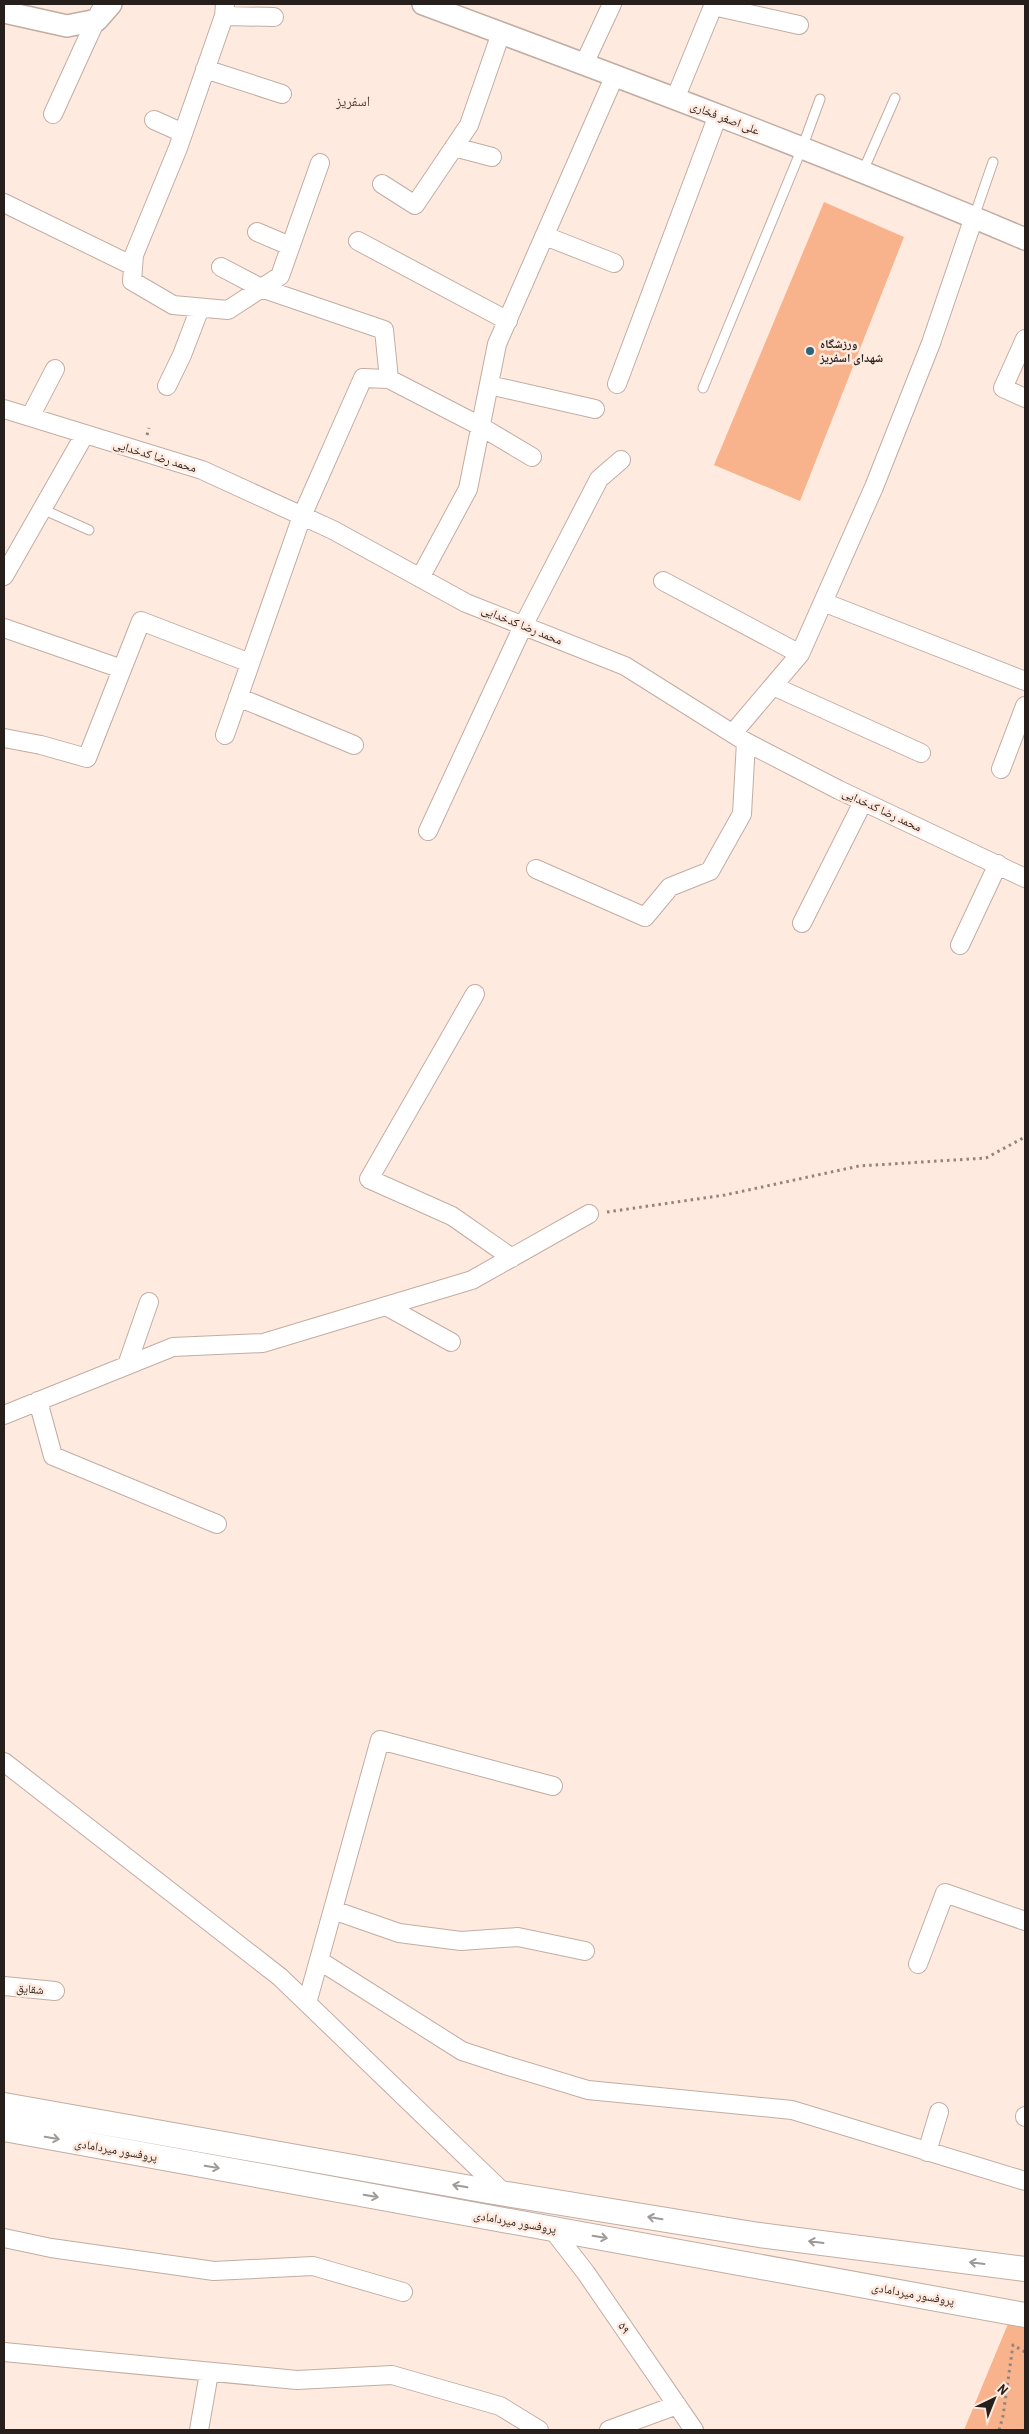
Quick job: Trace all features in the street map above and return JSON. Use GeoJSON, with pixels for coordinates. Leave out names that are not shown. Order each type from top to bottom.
{"type":"FeatureCollection","features":[{"type":"Feature","properties":{"kind":"main road","name":"پروفسور میردامادی"},"geometry":{"type":"LineString","coordinates":[[4,2105],[504,2194],[759,2235],[1014,2267]]}},
{"type":"Feature","properties":{"kind":"main road","name":"پروفسور میردامادی"},"geometry":{"type":"LineString","coordinates":[[4,2129],[1025,2315]]}},
{"type":"Feature","properties":{"kind":"main road"},"geometry":{"type":"LineString","coordinates":[[1014,2267],[1025,2255]]}},
{"type":"Feature","properties":{"kind":"street"},"geometry":{"type":"LineString","coordinates":[[4,12],[67,26],[100,12],[110,4]]}},
{"type":"Feature","properties":{"kind":"street","name":"علی اصغر فخاری"},"geometry":{"type":"LineString","coordinates":[[423,4],[675,98],[1025,239]]}},
{"type":"Feature","properties":{"kind":"street"},"geometry":{"type":"LineString","coordinates":[[584,64],[612,4]]}},
{"type":"Feature","properties":{"kind":"street"},"geometry":{"type":"LineString","coordinates":[[675,98],[714,5],[799,25]]}},
{"type":"Feature","properties":{"kind":"street"},"geometry":{"type":"LineString","coordinates":[[274,17],[224,10],[183,133],[134,255],[132,282],[173,306],[228,310],[280,276],[320,163]]}},
{"type":"Feature","properties":{"kind":"street"},"geometry":{"type":"LineString","coordinates":[[53,114],[100,12]]}},
{"type":"Feature","properties":{"kind":"street"},"geometry":{"type":"LineString","coordinates":[[382,184],[415,205],[469,125],[501,32]]}},
{"type":"Feature","properties":{"kind":"street"},"geometry":{"type":"LineString","coordinates":[[205,69],[282,94]]}},
{"type":"Feature","properties":{"kind":"street"},"geometry":{"type":"LineString","coordinates":[[420,578],[468,489],[497,344],[615,75]]}},
{"type":"Feature","properties":{"kind":"street"},"geometry":{"type":"LineString","coordinates":[[617,384],[718,116]]}},
{"type":"Feature","properties":{"kind":"street"},"geometry":{"type":"LineString","coordinates":[[154,120],[183,133]]}},
{"type":"Feature","properties":{"kind":"street"},"geometry":{"type":"LineString","coordinates":[[454,147],[492,157]]}},
{"type":"Feature","properties":{"kind":"street"},"geometry":{"type":"LineString","coordinates":[[4,203],[133,266]]}},
{"type":"Feature","properties":{"kind":"street"},"geometry":{"type":"LineString","coordinates":[[536,868],[645,917],[670,887],[710,871],[742,814],[739,738],[773,686],[800,654],[874,487],[931,343],[974,217]]}},
{"type":"Feature","properties":{"kind":"street"},"geometry":{"type":"LineString","coordinates":[[257,232],[290,246]]}},
{"type":"Feature","properties":{"kind":"street"},"geometry":{"type":"LineString","coordinates":[[545,236],[614,263]]}},
{"type":"Feature","properties":{"kind":"street"},"geometry":{"type":"LineString","coordinates":[[358,241],[508,321]]}},
{"type":"Feature","properties":{"kind":"street"},"geometry":{"type":"LineString","coordinates":[[221,267],[261,288],[384,330],[389,379]]}},
{"type":"Feature","properties":{"kind":"street"},"geometry":{"type":"LineString","coordinates":[[167,386],[182,355],[200,308]]}},
{"type":"Feature","properties":{"kind":"street"},"geometry":{"type":"LineString","coordinates":[[1025,339],[1003,388],[1025,398]]}},
{"type":"Feature","properties":{"kind":"street"},"geometry":{"type":"LineString","coordinates":[[30,417],[55,369]]}},
{"type":"Feature","properties":{"kind":"street"},"geometry":{"type":"LineString","coordinates":[[224,735],[302,516],[363,378],[389,379],[480,426],[532,456]]}},
{"type":"Feature","properties":{"kind":"street"},"geometry":{"type":"LineString","coordinates":[[489,386],[595,409]]}},
{"type":"Feature","properties":{"kind":"street","name":"محمد رضا کدخدایی"},"geometry":{"type":"LineString","coordinates":[[4,409],[202,470],[333,530],[466,603],[625,666],[739,738],[863,802],[1025,878]]}},
{"type":"Feature","properties":{"kind":"street"},"geometry":{"type":"LineString","coordinates":[[4,576],[85,434]]}},
{"type":"Feature","properties":{"kind":"street"},"geometry":{"type":"LineString","coordinates":[[428,831],[523,626],[599,479],[621,460]]}},
{"type":"Feature","properties":{"kind":"street"},"geometry":{"type":"LineString","coordinates":[[663,581],[800,654]]}},
{"type":"Feature","properties":{"kind":"street"},"geometry":{"type":"LineString","coordinates":[[823,602],[1025,681]]}},
{"type":"Feature","properties":{"kind":"street"},"geometry":{"type":"LineString","coordinates":[[4,738],[41,745],[87,758],[141,622],[250,663]]}},
{"type":"Feature","properties":{"kind":"street"},"geometry":{"type":"LineString","coordinates":[[4,628],[122,669]]}},
{"type":"Feature","properties":{"kind":"street"},"geometry":{"type":"LineString","coordinates":[[773,686],[921,753]]}},
{"type":"Feature","properties":{"kind":"street"},"geometry":{"type":"LineString","coordinates":[[238,697],[354,746]]}},
{"type":"Feature","properties":{"kind":"street"},"geometry":{"type":"LineString","coordinates":[[1001,769],[1021,731],[1025,706]]}},
{"type":"Feature","properties":{"kind":"street"},"geometry":{"type":"LineString","coordinates":[[802,923],[863,802]]}},
{"type":"Feature","properties":{"kind":"street"},"geometry":{"type":"LineString","coordinates":[[960,945],[998,864]]}},
{"type":"Feature","properties":{"kind":"street"},"geometry":{"type":"LineString","coordinates":[[475,994],[369,1179],[452,1216],[512,1258]]}},
{"type":"Feature","properties":{"kind":"street"},"geometry":{"type":"LineString","coordinates":[[4,1414],[173,1347],[262,1343],[472,1280],[589,1214]]}},
{"type":"Feature","properties":{"kind":"street"},"geometry":{"type":"LineString","coordinates":[[128,1365],[148,1302]]}},
{"type":"Feature","properties":{"kind":"street"},"geometry":{"type":"LineString","coordinates":[[386,1306],[451,1342]]}},
{"type":"Feature","properties":{"kind":"street"},"geometry":{"type":"LineString","coordinates":[[38,1401],[53,1456],[217,1524]]}},
{"type":"Feature","properties":{"kind":"street"},"geometry":{"type":"LineString","coordinates":[[307,2003],[380,1740],[553,1786]]}},
{"type":"Feature","properties":{"kind":"street"},"geometry":{"type":"LineString","coordinates":[[4,1762],[280,1976],[504,2194]]}},
{"type":"Feature","properties":{"kind":"street"},"geometry":{"type":"LineString","coordinates":[[918,1964],[945,1893],[1025,1921]]}},
{"type":"Feature","properties":{"kind":"street"},"geometry":{"type":"LineString","coordinates":[[333,1910],[399,1933],[461,1941],[518,1938],[585,1951]]}},
{"type":"Feature","properties":{"kind":"street"},"geometry":{"type":"LineString","coordinates":[[320,1961],[462,2051],[497,2062],[588,2090],[792,2110],[1025,2181]]}},
{"type":"Feature","properties":{"kind":"street","name":"شقایق"},"geometry":{"type":"LineString","coordinates":[[4,1986],[55,1991]]}},
{"type":"Feature","properties":{"kind":"street"},"geometry":{"type":"LineString","coordinates":[[927,2152],[939,2112]]}},
{"type":"Feature","properties":{"kind":"street","name":"۵۹"},"geometry":{"type":"LineString","coordinates":[[552,2229],[586,2273],[694,2430]]}},
{"type":"Feature","properties":{"kind":"street"},"geometry":{"type":"LineString","coordinates":[[4,2238],[51,2248],[214,2271],[313,2266],[403,2292]]}},
{"type":"Feature","properties":{"kind":"street"},"geometry":{"type":"LineString","coordinates":[[4,2352],[297,2380],[392,2375],[500,2406],[539,2430]]}},
{"type":"Feature","properties":{"kind":"street"},"geometry":{"type":"LineString","coordinates":[[199,2430],[209,2373]]}},
{"type":"Feature","properties":{"kind":"street"},"geometry":{"type":"LineString","coordinates":[[609,2430],[677,2406]]}},
{"type":"Feature","properties":{"kind":"lane"},"geometry":{"type":"LineString","coordinates":[[862,172],[895,98]]}},
{"type":"Feature","properties":{"kind":"lane"},"geometry":{"type":"LineString","coordinates":[[703,388],[802,148],[820,99]]}},
{"type":"Feature","properties":{"kind":"lane"},"geometry":{"type":"LineString","coordinates":[[974,217],[993,162]]}},
{"type":"Feature","properties":{"kind":"lane"},"geometry":{"type":"LineString","coordinates":[[42,510],[89,530]]}},
{"type":"Feature","properties":{"kind":"path"},"geometry":{"type":"LineString","coordinates":[[589,1214],[725,1195],[859,1166],[986,1158],[1025,1137]]}},
{"type":"Feature","properties":{"kind":"path"},"geometry":{"type":"LineString","coordinates":[[999,2430],[1003,2416],[1013,2345],[1025,2352]]}},
{"type":"Feature","properties":{"kind":"shaded area","name":"ورزشگاه شهدای اسفریز"},"geometry":{"type":"Polygon","coordinates":[[[824,202],[904,237],[800,501],[714,465],[824,202]]]}},
{"type":"Feature","properties":{"kind":"shaded area"},"geometry":{"type":"Polygon","coordinates":[[[1010,2319],[1025,2327],[1025,2430],[964,2430],[1010,2319]]]}},
{"type":"Feature","properties":{"kind":"place","name":"ورزشگاه شهدای اسفریز"},"geometry":{"type":"Point","coordinates":[810,351]}},
{"type":"Feature","properties":{"kind":"district","name":"اسفریز"},"geometry":{"type":"Point","coordinates":[353,101]}}]}
